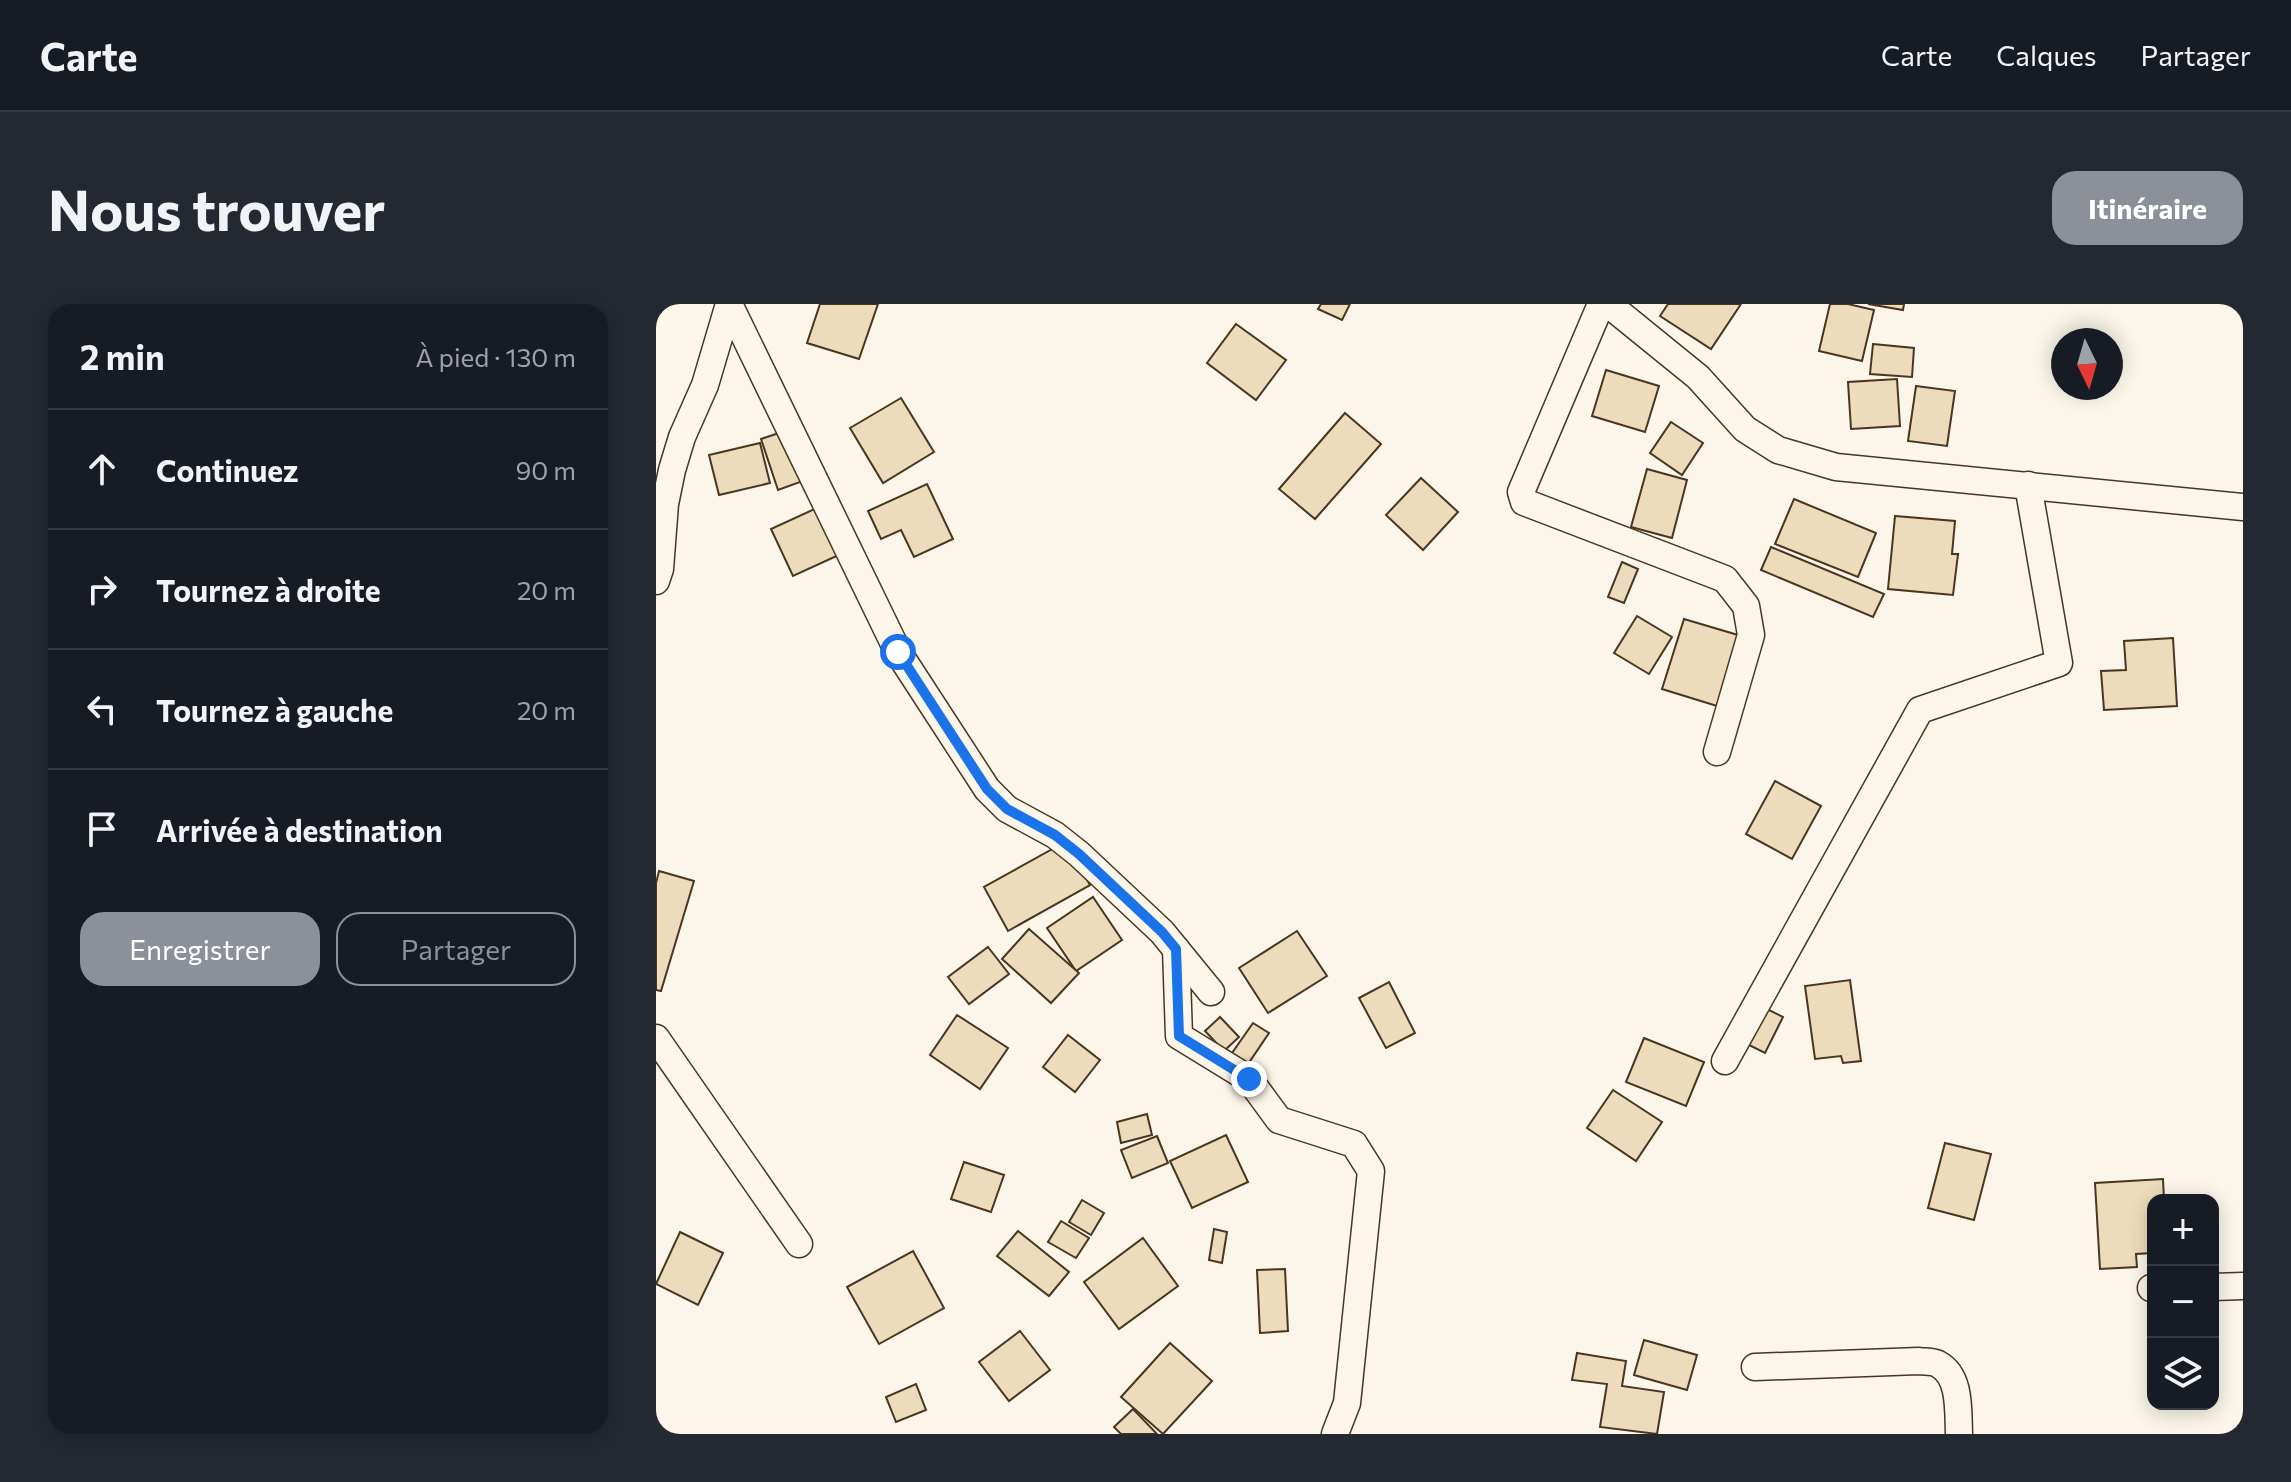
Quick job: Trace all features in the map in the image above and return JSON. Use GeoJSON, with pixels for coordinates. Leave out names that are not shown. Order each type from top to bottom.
{"type":"FeatureCollection","features":[{"type":"Feature","properties":{"kind":"street"},"geometry":{"type":"LineString","coordinates":[[656,581],[672,470],[682,437],[705,385],[729,304],[898,652],[987,789],[1007,809],[1055,835],[1079,854],[1162,932],[1211,992]]}},
{"type":"Feature","properties":{"kind":"street"},"geometry":{"type":"LineString","coordinates":[[1601,304],[1521,492],[1524,502],[1725,579],[1746,606],[1751,635],[1717,752]]}},
{"type":"Feature","properties":{"kind":"street"},"geometry":{"type":"LineString","coordinates":[[1608,304],[1698,377],[1745,429],[1778,450],[1836,467],[2243,507]]}},
{"type":"Feature","properties":{"kind":"street"},"geometry":{"type":"LineString","coordinates":[[1725,1061],[1920,710],[2059,663],[2028,485]]}},
{"type":"Feature","properties":{"kind":"street"},"geometry":{"type":"LineString","coordinates":[[1176,949],[1179,1036],[1249,1079],[1279,1120],[1354,1144],[1371,1171],[1347,1403],[1335,1434]]}},
{"type":"Feature","properties":{"kind":"street"},"geometry":{"type":"LineString","coordinates":[[656,1038],[799,1244]]}},
{"type":"Feature","properties":{"kind":"street"},"geometry":{"type":"LineString","coordinates":[[2219,1287],[2243,1286]]}},
{"type":"Feature","properties":{"kind":"street"},"geometry":{"type":"LineString","coordinates":[[1755,1367],[1936,1362],[1951,1374],[1957,1397],[1959,1434]]}},
{"type":"Feature","properties":{"kind":"building"},"geometry":{"type":"Polygon","coordinates":[[[820,304],[878,304],[859,359],[807,343],[820,304]]]}},
{"type":"Feature","properties":{"kind":"building"},"geometry":{"type":"Polygon","coordinates":[[[1321,304],[1350,304],[1342,320],[1318,309],[1321,304]]]}},
{"type":"Feature","properties":{"kind":"building"},"geometry":{"type":"Polygon","coordinates":[[[1668,304],[1741,304],[1711,349],[1660,316],[1668,304]]]}},
{"type":"Feature","properties":{"kind":"building"},"geometry":{"type":"Polygon","coordinates":[[[1830,304],[1848,304],[1874,310],[1862,361],[1819,351],[1830,304]]]}},
{"type":"Feature","properties":{"kind":"building"},"geometry":{"type":"Polygon","coordinates":[[[1868,304],[1904,304],[1903,310],[1868,304]]]}},
{"type":"Feature","properties":{"kind":"building"},"geometry":{"type":"Polygon","coordinates":[[[1236,324],[1286,360],[1256,400],[1207,363],[1236,324]]]}},
{"type":"Feature","properties":{"kind":"building"},"geometry":{"type":"Polygon","coordinates":[[[1873,344],[1914,348],[1912,377],[1870,374],[1873,344]]]}},
{"type":"Feature","properties":{"kind":"building"},"geometry":{"type":"Polygon","coordinates":[[[1606,370],[1659,386],[1645,432],[1592,416],[1606,370]]]}},
{"type":"Feature","properties":{"kind":"building"},"geometry":{"type":"Polygon","coordinates":[[[1897,379],[1900,426],[1851,429],[1848,382],[1897,379]]]}},
{"type":"Feature","properties":{"kind":"building"},"geometry":{"type":"Polygon","coordinates":[[[1916,386],[1955,391],[1947,446],[1908,441],[1916,386]]]}},
{"type":"Feature","properties":{"kind":"building"},"geometry":{"type":"Polygon","coordinates":[[[901,398],[934,452],[883,483],[850,428],[901,398]]]}},
{"type":"Feature","properties":{"kind":"building"},"geometry":{"type":"Polygon","coordinates":[[[1345,413],[1381,444],[1315,519],[1279,489],[1345,413]]]}},
{"type":"Feature","properties":{"kind":"building"},"geometry":{"type":"Polygon","coordinates":[[[1671,422],[1703,443],[1682,475],[1650,453],[1671,422]]]}},
{"type":"Feature","properties":{"kind":"building"},"geometry":{"type":"Polygon","coordinates":[[[797,427],[814,477],[778,490],[761,439],[797,427]]]}},
{"type":"Feature","properties":{"kind":"building"},"geometry":{"type":"Polygon","coordinates":[[[760,443],[770,483],[719,495],[709,455],[760,443]]]}},
{"type":"Feature","properties":{"kind":"building"},"geometry":{"type":"Polygon","coordinates":[[[1647,469],[1687,480],[1672,538],[1631,527],[1647,469]]]}},
{"type":"Feature","properties":{"kind":"building"},"geometry":{"type":"Polygon","coordinates":[[[1421,478],[1458,512],[1423,550],[1386,515],[1421,478]]]}},
{"type":"Feature","properties":{"kind":"building"},"geometry":{"type":"Polygon","coordinates":[[[927,484],[953,539],[914,557],[901,530],[881,539],[868,511],[927,484]]]}},
{"type":"Feature","properties":{"kind":"building"},"geometry":{"type":"Polygon","coordinates":[[[1794,499],[1876,533],[1858,577],[1775,544],[1794,499]]]}},
{"type":"Feature","properties":{"kind":"building"},"geometry":{"type":"Polygon","coordinates":[[[819,507],[841,554],[793,576],[771,529],[819,507]]]}},
{"type":"Feature","properties":{"kind":"building"},"geometry":{"type":"Polygon","coordinates":[[[1895,516],[1955,521],[1952,554],[1958,554],[1953,595],[1888,589],[1895,516]]]}},
{"type":"Feature","properties":{"kind":"building"},"geometry":{"type":"Polygon","coordinates":[[[1771,547],[1884,594],[1873,617],[1761,570],[1771,547]]]}},
{"type":"Feature","properties":{"kind":"building"},"geometry":{"type":"Polygon","coordinates":[[[1622,562],[1638,569],[1624,603],[1608,597],[1622,562]]]}},
{"type":"Feature","properties":{"kind":"building"},"geometry":{"type":"Polygon","coordinates":[[[1637,616],[1672,637],[1649,674],[1614,653],[1637,616]]]}},
{"type":"Feature","properties":{"kind":"building"},"geometry":{"type":"Polygon","coordinates":[[[1684,619],[1738,635],[1717,706],[1662,689],[1684,619]]]}},
{"type":"Feature","properties":{"kind":"building"},"geometry":{"type":"Polygon","coordinates":[[[2173,638],[2177,706],[2104,710],[2101,671],[2126,670],[2124,641],[2173,638]]]}},
{"type":"Feature","properties":{"kind":"building"},"geometry":{"type":"Polygon","coordinates":[[[1775,781],[1821,806],[1792,859],[1746,834],[1775,781]]]}},
{"type":"Feature","properties":{"kind":"building"},"geometry":{"type":"Polygon","coordinates":[[[1065,842],[1090,885],[1008,931],[984,887],[1065,842]]]}},
{"type":"Feature","properties":{"kind":"building"},"geometry":{"type":"Polygon","coordinates":[[[659,871],[694,881],[661,991],[656,990],[656,883],[659,871]]]}},
{"type":"Feature","properties":{"kind":"building"},"geometry":{"type":"Polygon","coordinates":[[[1093,897],[1122,940],[1076,971],[1047,928],[1093,897]]]}},
{"type":"Feature","properties":{"kind":"building"},"geometry":{"type":"Polygon","coordinates":[[[1029,929],[1079,973],[1051,1003],[1002,959],[1029,929]]]}},
{"type":"Feature","properties":{"kind":"building"},"geometry":{"type":"Polygon","coordinates":[[[1297,931],[1327,976],[1268,1013],[1239,968],[1297,931]]]}},
{"type":"Feature","properties":{"kind":"building"},"geometry":{"type":"Polygon","coordinates":[[[988,947],[1009,974],[969,1004],[948,977],[988,947]]]}},
{"type":"Feature","properties":{"kind":"building"},"geometry":{"type":"Polygon","coordinates":[[[1850,980],[1861,1061],[1843,1063],[1841,1056],[1815,1059],[1805,986],[1850,980]]]}},
{"type":"Feature","properties":{"kind":"building"},"geometry":{"type":"Polygon","coordinates":[[[1389,982],[1415,1033],[1386,1048],[1359,998],[1389,982]]]}},
{"type":"Feature","properties":{"kind":"building"},"geometry":{"type":"Polygon","coordinates":[[[1767,1009],[1783,1017],[1765,1053],[1749,1045],[1767,1009]]]}},
{"type":"Feature","properties":{"kind":"building"},"geometry":{"type":"Polygon","coordinates":[[[957,1015],[1008,1048],[980,1089],[930,1055],[957,1015]]]}},
{"type":"Feature","properties":{"kind":"building"},"geometry":{"type":"Polygon","coordinates":[[[1220,1017],[1239,1037],[1224,1051],[1205,1031],[1220,1017]]]}},
{"type":"Feature","properties":{"kind":"building"},"geometry":{"type":"Polygon","coordinates":[[[1253,1023],[1269,1033],[1248,1064],[1232,1053],[1253,1023]]]}},
{"type":"Feature","properties":{"kind":"building"},"geometry":{"type":"Polygon","coordinates":[[[1068,1035],[1100,1060],[1075,1092],[1043,1067],[1068,1035]]]}},
{"type":"Feature","properties":{"kind":"building"},"geometry":{"type":"Polygon","coordinates":[[[1644,1038],[1704,1062],[1686,1106],[1626,1082],[1644,1038]]]}},
{"type":"Feature","properties":{"kind":"building"},"geometry":{"type":"Polygon","coordinates":[[[1613,1090],[1662,1122],[1636,1161],[1587,1128],[1613,1090]]]}},
{"type":"Feature","properties":{"kind":"building"},"geometry":{"type":"Polygon","coordinates":[[[1147,1114],[1152,1135],[1121,1143],[1117,1122],[1147,1114]]]}},
{"type":"Feature","properties":{"kind":"building"},"geometry":{"type":"Polygon","coordinates":[[[1226,1135],[1248,1182],[1192,1208],[1170,1161],[1226,1135]]]}},
{"type":"Feature","properties":{"kind":"building"},"geometry":{"type":"Polygon","coordinates":[[[1157,1136],[1168,1163],[1132,1178],[1121,1150],[1157,1136]]]}},
{"type":"Feature","properties":{"kind":"building"},"geometry":{"type":"Polygon","coordinates":[[[1945,1143],[1991,1154],[1974,1220],[1928,1208],[1945,1143]]]}},
{"type":"Feature","properties":{"kind":"building"},"geometry":{"type":"Polygon","coordinates":[[[964,1162],[1004,1175],[991,1212],[951,1199],[964,1162]]]}},
{"type":"Feature","properties":{"kind":"building"},"geometry":{"type":"Polygon","coordinates":[[[2163,1179],[2164,1194],[2147,1194],[2147,1253],[2136,1254],[2137,1267],[2100,1269],[2095,1183],[2163,1179]]]}},
{"type":"Feature","properties":{"kind":"building"},"geometry":{"type":"Polygon","coordinates":[[[1082,1200],[1104,1213],[1091,1235],[1069,1222],[1082,1200]]]}},
{"type":"Feature","properties":{"kind":"building"},"geometry":{"type":"Polygon","coordinates":[[[1061,1221],[1089,1238],[1076,1258],[1048,1242],[1061,1221]]]}},
{"type":"Feature","properties":{"kind":"building"},"geometry":{"type":"Polygon","coordinates":[[[1214,1229],[1227,1232],[1222,1263],[1209,1260],[1214,1229]]]}},
{"type":"Feature","properties":{"kind":"building"},"geometry":{"type":"Polygon","coordinates":[[[1018,1231],[1069,1272],[1049,1296],[997,1256],[1018,1231]]]}},
{"type":"Feature","properties":{"kind":"building"},"geometry":{"type":"Polygon","coordinates":[[[680,1232],[723,1253],[698,1305],[656,1284],[680,1232]]]}},
{"type":"Feature","properties":{"kind":"building"},"geometry":{"type":"Polygon","coordinates":[[[1143,1238],[1178,1286],[1119,1329],[1084,1282],[1143,1238]]]}},
{"type":"Feature","properties":{"kind":"building"},"geometry":{"type":"Polygon","coordinates":[[[913,1251],[944,1308],[879,1344],[847,1287],[913,1251]]]}},
{"type":"Feature","properties":{"kind":"building"},"geometry":{"type":"Polygon","coordinates":[[[1285,1269],[1288,1331],[1260,1333],[1257,1270],[1285,1269]]]}},
{"type":"Feature","properties":{"kind":"building"},"geometry":{"type":"Polygon","coordinates":[[[1020,1331],[1050,1370],[1009,1401],[979,1362],[1020,1331]]]}},
{"type":"Feature","properties":{"kind":"building"},"geometry":{"type":"Polygon","coordinates":[[[1644,1340],[1697,1355],[1687,1390],[1634,1375],[1644,1340]]]}},
{"type":"Feature","properties":{"kind":"building"},"geometry":{"type":"Polygon","coordinates":[[[1170,1343],[1212,1381],[1163,1434],[1121,1397],[1170,1343]]]}},
{"type":"Feature","properties":{"kind":"building"},"geometry":{"type":"Polygon","coordinates":[[[1577,1353],[1626,1361],[1622,1386],[1664,1392],[1657,1434],[1600,1427],[1607,1384],[1572,1380],[1577,1353]]]}},
{"type":"Feature","properties":{"kind":"building"},"geometry":{"type":"Polygon","coordinates":[[[916,1384],[926,1410],[896,1422],[886,1397],[916,1384]]]}},
{"type":"Feature","properties":{"kind":"building"},"geometry":{"type":"Polygon","coordinates":[[[1133,1409],[1157,1434],[1121,1434],[1114,1427],[1133,1409]]]}},
{"type":"Feature","properties":{"kind":"route"},"geometry":{"type":"LineString","coordinates":[[898,652],[987,789],[1007,809],[1055,835],[1079,854],[1176,949],[1179,1036],[1249,1079]]}}]}
